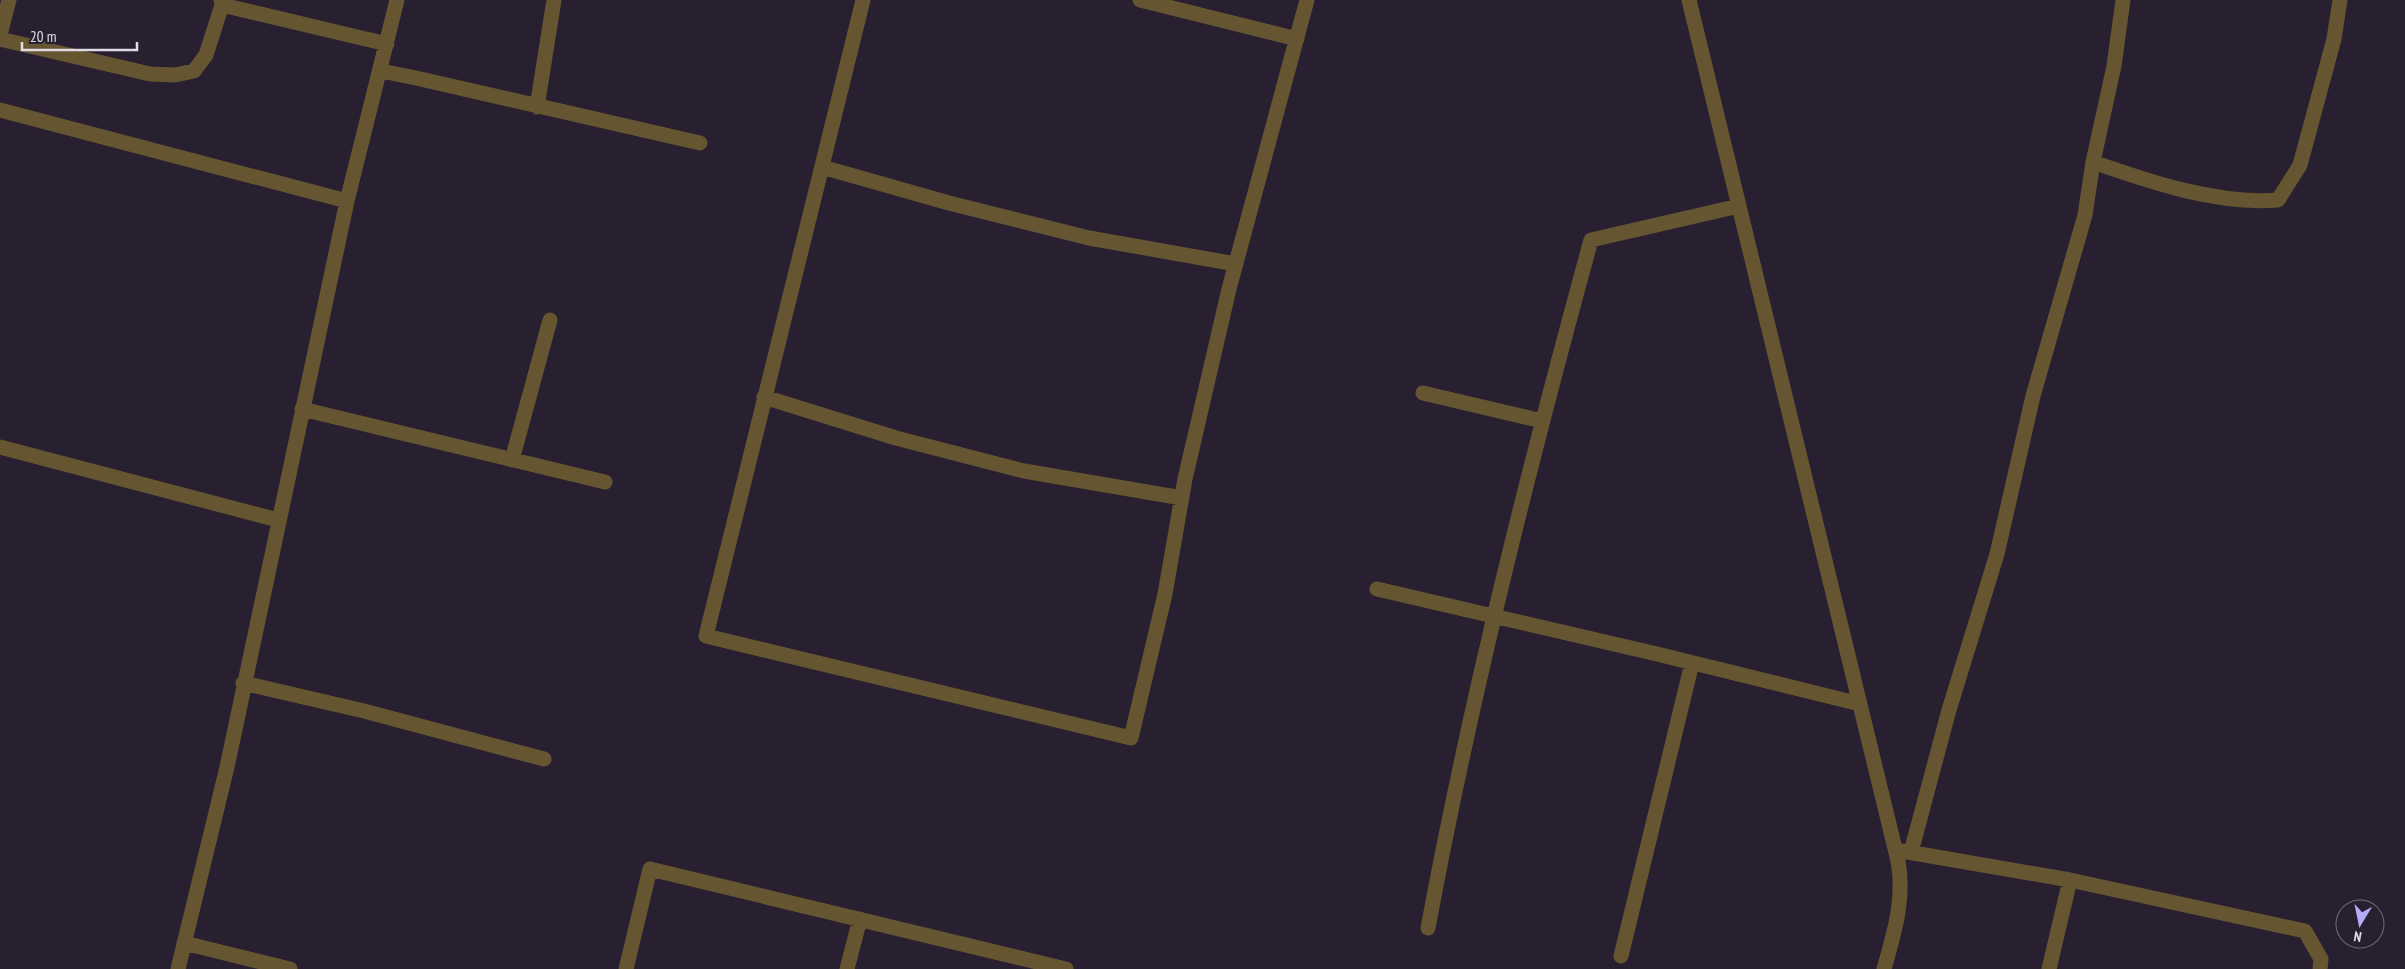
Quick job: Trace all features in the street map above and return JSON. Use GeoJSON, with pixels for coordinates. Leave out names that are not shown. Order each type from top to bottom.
{"type":"FeatureCollection","features":[{"type":"Feature","properties":{"kind":"street"},"geometry":{"type":"LineString","coordinates":[[9,0],[0,37],[150,74],[175,75],[194,71],[206,55],[222,3],[387,44]]}},
{"type":"Feature","properties":{"kind":"street"},"geometry":{"type":"LineString","coordinates":[[178,969],[227,767],[243,682],[347,201],[381,71],[397,0]]}},
{"type":"Feature","properties":{"kind":"street"},"geometry":{"type":"LineString","coordinates":[[537,107],[554,0]]}},
{"type":"Feature","properties":{"kind":"street"},"geometry":{"type":"LineString","coordinates":[[863,0],[706,636],[1131,738],[1165,594],[1182,498],[1236,264],[1307,0]]}},
{"type":"Feature","properties":{"kind":"street"},"geometry":{"type":"LineString","coordinates":[[1140,0],[1297,39]]}},
{"type":"Feature","properties":{"kind":"street"},"geometry":{"type":"LineString","coordinates":[[1689,0],[1901,875],[1899,914],[1884,969]]}},
{"type":"Feature","properties":{"kind":"street"},"geometry":{"type":"LineString","coordinates":[[1911,852],[1948,710],[1997,554],[2032,396],[2085,215],[2114,66],[2123,0]]}},
{"type":"Feature","properties":{"kind":"street"},"geometry":{"type":"LineString","coordinates":[[2094,162],[2160,186],[2256,202],[2278,200],[2300,166],[2334,39],[2340,0]]}},
{"type":"Feature","properties":{"kind":"street"},"geometry":{"type":"LineString","coordinates":[[381,71],[700,143]]}},
{"type":"Feature","properties":{"kind":"street"},"geometry":{"type":"LineString","coordinates":[[0,110],[347,201]]}},
{"type":"Feature","properties":{"kind":"street"},"geometry":{"type":"LineString","coordinates":[[822,167],[948,203],[1089,238],[1236,264]]}},
{"type":"Feature","properties":{"kind":"street"},"geometry":{"type":"LineString","coordinates":[[1428,928],[1451,802],[1494,616],[1542,421],[1591,240],[1739,206]]}},
{"type":"Feature","properties":{"kind":"street"},"geometry":{"type":"LineString","coordinates":[[512,460],[550,320]]}},
{"type":"Feature","properties":{"kind":"street"},"geometry":{"type":"LineString","coordinates":[[1423,393],[1542,421]]}},
{"type":"Feature","properties":{"kind":"street"},"geometry":{"type":"LineString","coordinates":[[764,397],[896,438],[1024,471],[1182,498]]}},
{"type":"Feature","properties":{"kind":"street"},"geometry":{"type":"LineString","coordinates":[[302,409],[605,482]]}},
{"type":"Feature","properties":{"kind":"street"},"geometry":{"type":"LineString","coordinates":[[0,447],[278,520]]}},
{"type":"Feature","properties":{"kind":"street"},"geometry":{"type":"LineString","coordinates":[[1377,590],[1692,662],[1860,704]]}},
{"type":"Feature","properties":{"kind":"street"},"geometry":{"type":"LineString","coordinates":[[1621,956],[1692,662]]}},
{"type":"Feature","properties":{"kind":"street"},"geometry":{"type":"LineString","coordinates":[[243,682],[364,711],[544,759]]}},
{"type":"Feature","properties":{"kind":"street"},"geometry":{"type":"LineString","coordinates":[[1895,850],[2070,880],[2305,931],[2322,959],[2320,969]]}},
{"type":"Feature","properties":{"kind":"street"},"geometry":{"type":"LineString","coordinates":[[626,969],[650,868],[1066,969]]}},
{"type":"Feature","properties":{"kind":"street"},"geometry":{"type":"LineString","coordinates":[[2049,969],[2070,880]]}},
{"type":"Feature","properties":{"kind":"street"},"geometry":{"type":"LineString","coordinates":[[848,969],[860,919]]}},
{"type":"Feature","properties":{"kind":"street"},"geometry":{"type":"LineString","coordinates":[[184,943],[290,969]]}}]}
